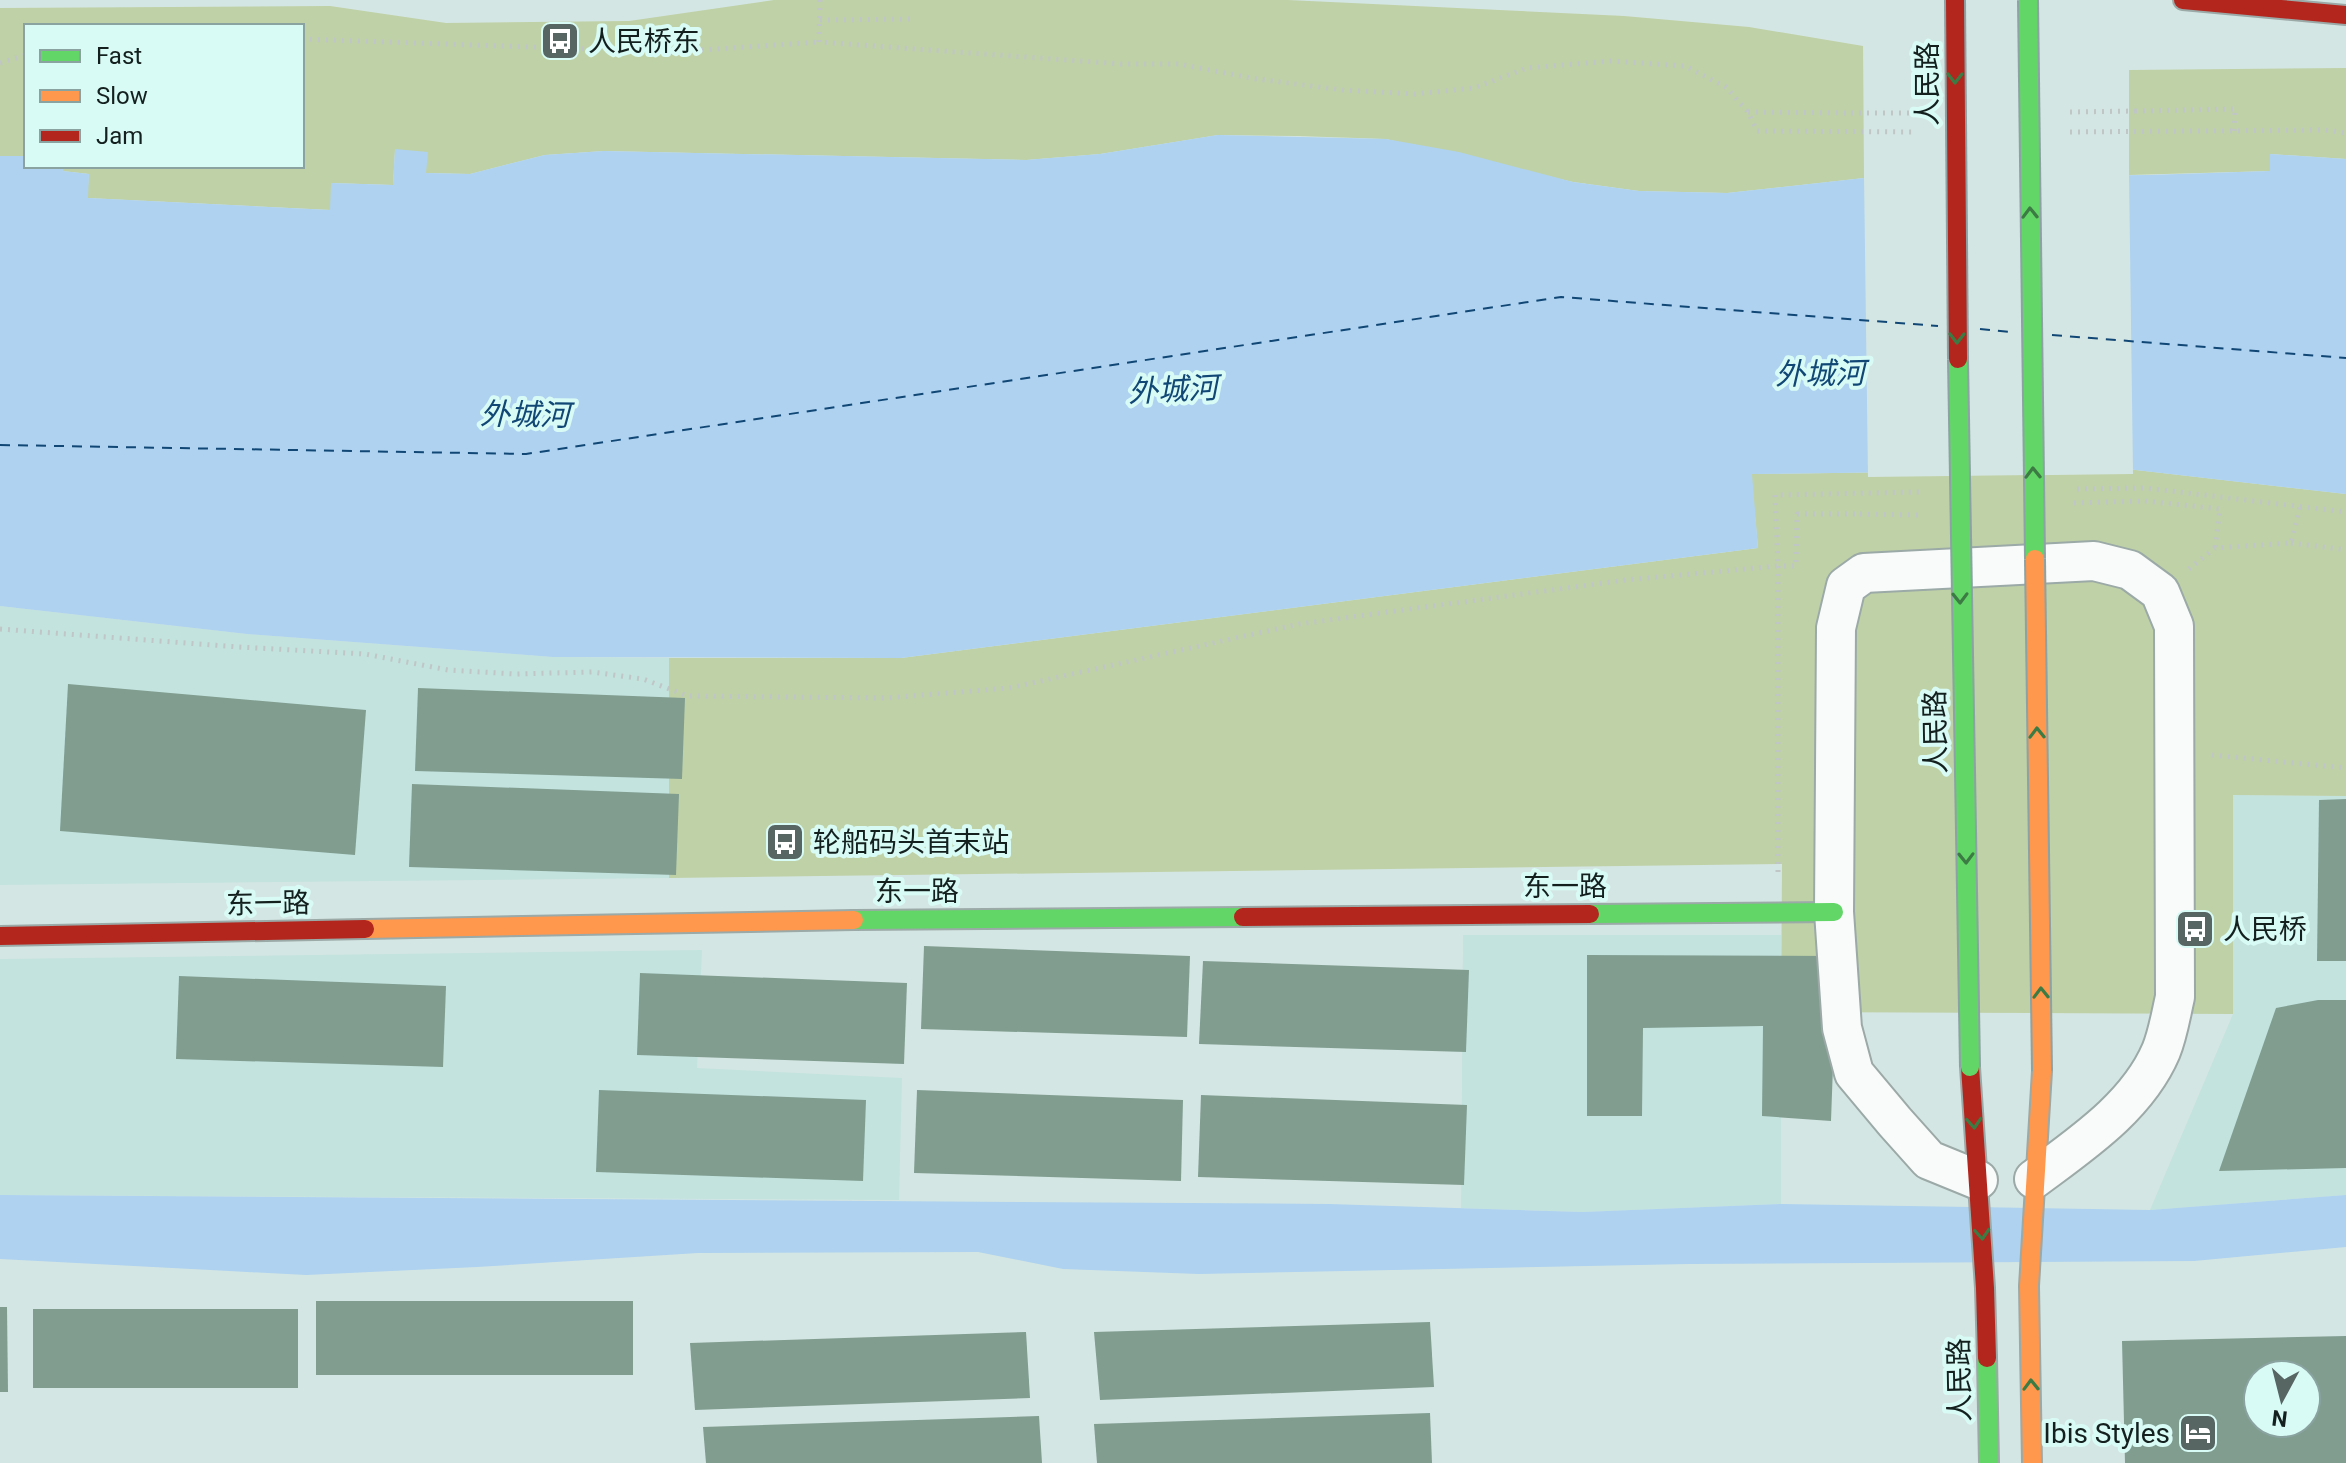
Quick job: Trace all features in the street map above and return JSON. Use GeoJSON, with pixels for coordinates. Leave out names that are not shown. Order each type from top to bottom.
{"type":"FeatureCollection","features":[{"type":"Feature","properties":{"kind":"main road","name":"人民路"},"geometry":{"type":"LineString","coordinates":[[1955,0],[1959,515],[1970,1067],[1985,1288],[1989,1463]]}},
{"type":"Feature","properties":{"kind":"main road"},"geometry":{"type":"LineString","coordinates":[[2028,0],[2042,1071],[2029,1286],[2032,1463]]}},
{"type":"Feature","properties":{"kind":"main road"},"geometry":{"type":"LineString","coordinates":[[2183,0],[2319,6],[2346,15]]}},
{"type":"Feature","properties":{"kind":"main road","name":"东一路"},"geometry":{"type":"LineString","coordinates":[[0,936],[778,920],[1834,912]]}},
{"type":"Feature","properties":{"kind":"street"},"geometry":{"type":"LineString","coordinates":[[1978,1180],[1929,1160],[1854,1073],[1842,1028],[1834,912],[1836,628],[1846,586],[1864,573],[2094,561],[2130,570],[2160,592],[2174,626],[2175,997],[2161,1051],[2137,1090],[2101,1127],[2034,1179]]}},
{"type":"Feature","properties":{"kind":"path"},"geometry":{"type":"LineString","coordinates":[[819,42],[820,0]]}},
{"type":"Feature","properties":{"kind":"path"},"geometry":{"type":"LineString","coordinates":[[820,20],[915,19]]}},
{"type":"Feature","properties":{"kind":"path"},"geometry":{"type":"LineString","coordinates":[[304,39],[673,52],[819,42],[1121,64],[1179,64],[1256,79],[1415,94],[1474,88],[1527,68],[1611,61],[1685,66],[1726,87],[1748,112],[1757,131],[1917,132]]}},
{"type":"Feature","properties":{"kind":"path"},"geometry":{"type":"LineString","coordinates":[[0,63],[24,56]]}},
{"type":"Feature","properties":{"kind":"path"},"geometry":{"type":"LineString","coordinates":[[2029,113],[2235,109],[2234,131]]}},
{"type":"Feature","properties":{"kind":"path"},"geometry":{"type":"LineString","coordinates":[[1748,112],[1956,114]]}},
{"type":"Feature","properties":{"kind":"path"},"geometry":{"type":"LineString","coordinates":[[2060,132],[2325,130],[2346,133]]}},
{"type":"Feature","properties":{"kind":"path"},"geometry":{"type":"LineString","coordinates":[[2068,489],[2145,488],[2346,512]]}},
{"type":"Feature","properties":{"kind":"path"},"geometry":{"type":"LineString","coordinates":[[1778,913],[1778,566],[1775,495],[1929,492]]}},
{"type":"Feature","properties":{"kind":"path"},"geometry":{"type":"LineString","coordinates":[[2033,505],[2145,501],[2220,509],[2215,548]]}},
{"type":"Feature","properties":{"kind":"path"},"geometry":{"type":"LineString","coordinates":[[2291,543],[2300,507]]}},
{"type":"Feature","properties":{"kind":"path"},"geometry":{"type":"LineString","coordinates":[[0,629],[365,654],[448,670],[515,674],[592,672],[643,679],[688,696],[886,698],[1009,688],[1299,624],[1626,580],[1796,566],[1797,514],[1959,515]]}},
{"type":"Feature","properties":{"kind":"path"},"geometry":{"type":"LineString","coordinates":[[2160,592],[2215,548],[2291,543],[2346,550]]}},
{"type":"Feature","properties":{"kind":"path"},"geometry":{"type":"LineString","coordinates":[[2175,751],[2346,768]]}},
{"type":"Feature","properties":{"kind":"shaded area"},"geometry":{"type":"Polygon","coordinates":[[[0,606],[247,634],[553,657],[669,658],[669,878],[0,885],[0,606]]]}},
{"type":"Feature","properties":{"kind":"shaded area"},"geometry":{"type":"Polygon","coordinates":[[[2232,795],[2346,796],[2346,1195],[2150,1210],[2233,1014],[2232,795]]]}},
{"type":"Feature","properties":{"kind":"shaded area"},"geometry":{"type":"Polygon","coordinates":[[[1463,935],[1781,935],[1781,1204],[1583,1212],[1461,1208],[1463,935]]]}},
{"type":"Feature","properties":{"kind":"shaded area"},"geometry":{"type":"Polygon","coordinates":[[[702,950],[697,1068],[902,1078],[899,1200],[0,1195],[0,959],[702,950]]]}},
{"type":"Feature","properties":{"kind":"green space"},"geometry":{"type":"Polygon","coordinates":[[[774,0],[1288,0],[1624,16],[1749,27],[1863,46],[1864,178],[1727,193],[1639,191],[1573,182],[1386,139],[1218,135],[1100,154],[1026,160],[604,151],[545,155],[470,174],[425,173],[395,150],[393,185],[331,183],[331,210],[87,198],[89,174],[62,171],[63,168],[304,168],[304,24],[24,24],[24,156],[0,156],[0,8],[330,6],[446,23],[629,21],[774,0]]]}},
{"type":"Feature","properties":{"kind":"green space"},"geometry":{"type":"Polygon","coordinates":[[[2346,68],[2346,159],[2270,154],[2271,171],[2129,175],[2129,70],[2346,68]]]}},
{"type":"Feature","properties":{"kind":"green space"},"geometry":{"type":"Polygon","coordinates":[[[2127,469],[2346,494],[2346,796],[2233,795],[2233,1014],[1781,1012],[1782,864],[669,878],[669,658],[901,658],[1758,548],[1751,474],[2127,469]]]}},
{"type":"Feature","properties":{"kind":"water","name":"外城河"},"geometry":{"type":"Polygon","coordinates":[[[1218,135],[1386,139],[1459,152],[1573,182],[1639,191],[1727,193],[1864,178],[2270,171],[2270,154],[2346,159],[2346,494],[2127,469],[1752,474],[1758,548],[901,658],[553,657],[247,634],[0,606],[0,156],[24,156],[24,168],[63,168],[63,171],[89,174],[88,198],[330,210],[331,183],[393,185],[395,149],[428,152],[426,173],[470,174],[545,155],[604,151],[1026,160],[1100,154],[1218,135]]]}},
{"type":"Feature","properties":{"kind":"water"},"geometry":{"type":"Polygon","coordinates":[[[0,1195],[1329,1204],[1583,1212],[1781,1204],[2150,1210],[2346,1195],[2346,1247],[2194,1261],[1689,1264],[1199,1274],[1063,1269],[978,1252],[698,1253],[306,1275],[0,1259],[0,1195]]]}},
{"type":"Feature","properties":{"kind":"pier"},"geometry":{"type":"Polygon","coordinates":[[[2129,171],[2133,474],[1868,477],[1864,174],[2129,171]]]}},
{"type":"Feature","properties":{"kind":"building"},"geometry":{"type":"Polygon","coordinates":[[[68,684],[366,710],[355,855],[60,831],[68,684]]]}},
{"type":"Feature","properties":{"kind":"building"},"geometry":{"type":"Polygon","coordinates":[[[418,688],[685,698],[682,779],[415,771],[418,688]]]}},
{"type":"Feature","properties":{"kind":"building"},"geometry":{"type":"Polygon","coordinates":[[[412,784],[679,794],[676,875],[409,867],[412,784]]]}},
{"type":"Feature","properties":{"kind":"building"},"geometry":{"type":"Polygon","coordinates":[[[2346,799],[2346,961],[2317,961],[2319,800],[2346,799]]]}},
{"type":"Feature","properties":{"kind":"building"},"geometry":{"type":"Polygon","coordinates":[[[924,946],[1190,956],[1187,1037],[921,1029],[924,946]]]}},
{"type":"Feature","properties":{"kind":"building"},"geometry":{"type":"Polygon","coordinates":[[[1587,955],[1837,956],[1831,1121],[1762,1116],[1763,1026],[1643,1028],[1642,1116],[1587,1116],[1587,955]]]}},
{"type":"Feature","properties":{"kind":"building"},"geometry":{"type":"Polygon","coordinates":[[[1203,961],[1469,970],[1466,1052],[1199,1044],[1203,961]]]}},
{"type":"Feature","properties":{"kind":"building"},"geometry":{"type":"Polygon","coordinates":[[[640,973],[907,983],[904,1064],[637,1055],[640,973]]]}},
{"type":"Feature","properties":{"kind":"building"},"geometry":{"type":"Polygon","coordinates":[[[179,976],[446,986],[443,1067],[176,1059],[179,976]]]}},
{"type":"Feature","properties":{"kind":"building"},"geometry":{"type":"Polygon","coordinates":[[[2318,1000],[2346,1000],[2346,1168],[2219,1171],[2276,1008],[2318,1000]]]}},
{"type":"Feature","properties":{"kind":"building"},"geometry":{"type":"Polygon","coordinates":[[[599,1090],[866,1100],[863,1181],[596,1172],[599,1090]]]}},
{"type":"Feature","properties":{"kind":"building"},"geometry":{"type":"Polygon","coordinates":[[[917,1090],[1183,1100],[1181,1181],[914,1173],[917,1090]]]}},
{"type":"Feature","properties":{"kind":"building"},"geometry":{"type":"Polygon","coordinates":[[[1201,1095],[1467,1105],[1464,1185],[1198,1177],[1201,1095]]]}},
{"type":"Feature","properties":{"kind":"building"},"geometry":{"type":"Polygon","coordinates":[[[316,1301],[633,1301],[633,1375],[316,1375],[316,1301]]]}},
{"type":"Feature","properties":{"kind":"building"},"geometry":{"type":"Polygon","coordinates":[[[0,1307],[7,1307],[8,1392],[0,1392],[0,1307]]]}},
{"type":"Feature","properties":{"kind":"building"},"geometry":{"type":"Polygon","coordinates":[[[33,1309],[298,1309],[298,1388],[33,1388],[33,1309]]]}},
{"type":"Feature","properties":{"kind":"building"},"geometry":{"type":"Polygon","coordinates":[[[1430,1322],[1434,1387],[1100,1400],[1094,1332],[1430,1322]]]}},
{"type":"Feature","properties":{"kind":"building"},"geometry":{"type":"Polygon","coordinates":[[[1026,1332],[1030,1398],[695,1410],[690,1343],[1026,1332]]]}},
{"type":"Feature","properties":{"kind":"building"},"geometry":{"type":"Polygon","coordinates":[[[2346,1336],[2346,1463],[2125,1463],[2122,1341],[2346,1336]]]}},
{"type":"Feature","properties":{"kind":"building"},"geometry":{"type":"Polygon","coordinates":[[[1430,1413],[1432,1463],[1097,1463],[1094,1424],[1430,1413]]]}},
{"type":"Feature","properties":{"kind":"building"},"geometry":{"type":"Polygon","coordinates":[[[1039,1416],[1042,1463],[706,1463],[703,1427],[1039,1416]]]}},
{"type":"Feature","properties":{"kind":"ferry route"},"geometry":{"type":"LineString","coordinates":[[0,445],[526,454],[1561,297],[1938,326]]}},
{"type":"Feature","properties":{"kind":"ferry route"},"geometry":{"type":"LineString","coordinates":[[1980,329],[2010,332]]}},
{"type":"Feature","properties":{"kind":"ferry route"},"geometry":{"type":"LineString","coordinates":[[2052,335],[2346,358]]}},
{"type":"Feature","properties":{"kind":"traffic: fast"},"geometry":{"type":"LineString","coordinates":[[2028,0],[2035,559]]}},
{"type":"Feature","properties":{"kind":"traffic: fast"},"geometry":{"type":"LineString","coordinates":[[1958,359],[1970,1067]]}},
{"type":"Feature","properties":{"kind":"traffic: fast"},"geometry":{"type":"LineString","coordinates":[[1590,914],[1834,912]]}},
{"type":"Feature","properties":{"kind":"traffic: fast"},"geometry":{"type":"LineString","coordinates":[[854,920],[1243,917]]}},
{"type":"Feature","properties":{"kind":"traffic: fast"},"geometry":{"type":"LineString","coordinates":[[1987,1358],[1989,1463]]}},
{"type":"Feature","properties":{"kind":"traffic: slow"},"geometry":{"type":"LineString","coordinates":[[2035,559],[2042,1071]]}},
{"type":"Feature","properties":{"kind":"traffic: slow"},"geometry":{"type":"LineString","coordinates":[[365,929],[854,920]]}},
{"type":"Feature","properties":{"kind":"traffic: slow"},"geometry":{"type":"LineString","coordinates":[[2032,1463],[2029,1286],[2042,1071]]}},
{"type":"Feature","properties":{"kind":"traffic: jam"},"geometry":{"type":"LineString","coordinates":[[1955,0],[1958,359]]}},
{"type":"Feature","properties":{"kind":"traffic: jam"},"geometry":{"type":"LineString","coordinates":[[2183,0],[2346,15]]}},
{"type":"Feature","properties":{"kind":"traffic: jam"},"geometry":{"type":"LineString","coordinates":[[1243,917],[1590,914]]}},
{"type":"Feature","properties":{"kind":"traffic: jam"},"geometry":{"type":"LineString","coordinates":[[0,936],[365,929]]}},
{"type":"Feature","properties":{"kind":"traffic: jam"},"geometry":{"type":"LineString","coordinates":[[1970,1067],[1987,1358]]}},
{"type":"Feature","properties":{"kind":"place","name":"人民桥东"},"geometry":{"type":"Point","coordinates":[560,41]}},
{"type":"Feature","properties":{"kind":"place","name":"轮船码头首末站"},"geometry":{"type":"Point","coordinates":[785,842]}},
{"type":"Feature","properties":{"kind":"place","name":"人民桥"},"geometry":{"type":"Point","coordinates":[2195,929]}},
{"type":"Feature","properties":{"kind":"place","name":"Ibis Styles"},"geometry":{"type":"Point","coordinates":[2198,1433]}}]}
